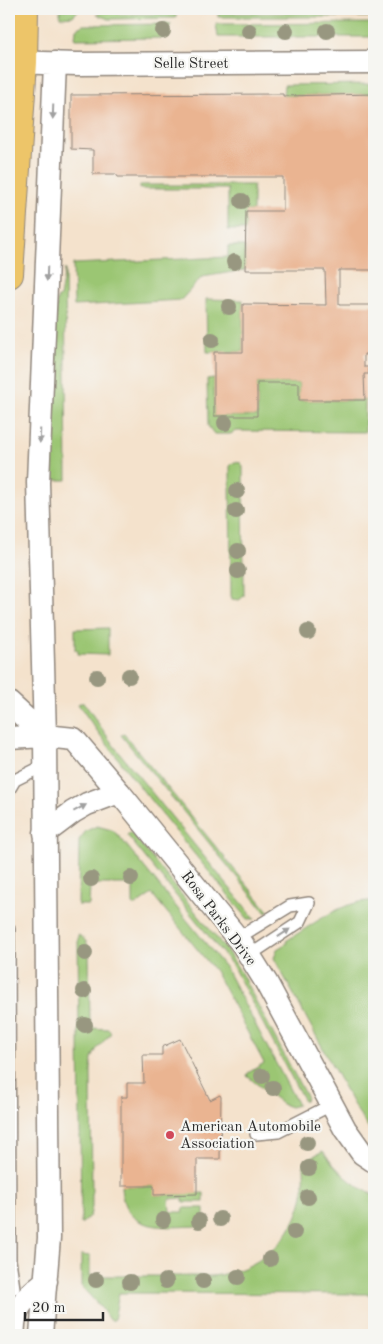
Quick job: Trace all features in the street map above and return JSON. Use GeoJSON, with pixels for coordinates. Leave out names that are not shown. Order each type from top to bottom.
{"type":"FeatureCollection","features":[{"type":"Feature","properties":{"kind":"main road"},"geometry":{"type":"LineString","coordinates":[[9,274],[16,62],[24,9]]}},
{"type":"Feature","properties":{"kind":"street","name":"Selle Street"},"geometry":{"type":"LineString","coordinates":[[16,62],[374,62]]}},
{"type":"Feature","properties":{"kind":"street"},"geometry":{"type":"LineString","coordinates":[[41,1335],[49,1228],[45,736],[38,482],[55,63]]}},
{"type":"Feature","properties":{"kind":"street"},"geometry":{"type":"LineString","coordinates":[[9,703],[45,736]]}},
{"type":"Feature","properties":{"kind":"street","name":"Rosa Parks Drive"},"geometry":{"type":"LineString","coordinates":[[9,738],[45,736],[74,739],[244,946],[352,1140],[362,1153],[374,1161]]}},
{"type":"Feature","properties":{"kind":"street"},"geometry":{"type":"LineString","coordinates":[[45,833],[87,804],[119,792]]}},
{"type":"Feature","properties":{"kind":"street"},"geometry":{"type":"LineString","coordinates":[[14,1335],[13,1328],[20,1305],[16,1290],[46,1282]]}},
{"type":"Feature","properties":{"kind":"lane"},"geometry":{"type":"LineString","coordinates":[[9,790],[15,780],[45,765]]}},
{"type":"Feature","properties":{"kind":"lane"},"geometry":{"type":"LineString","coordinates":[[308,903],[300,922],[244,946],[290,906],[308,903]]}},
{"type":"Feature","properties":{"kind":"lane"},"geometry":{"type":"LineString","coordinates":[[9,929],[10,1260],[16,1290]]}},
{"type":"Feature","properties":{"kind":"lane"},"geometry":{"type":"LineString","coordinates":[[256,1134],[278,1132],[331,1105]]}},
{"type":"Feature","properties":{"kind":"path"},"geometry":{"type":"LineString","coordinates":[[94,12],[98,9]]}},
{"type":"Feature","properties":{"kind":"green space"},"geometry":{"type":"Polygon","coordinates":[[[60,9],[80,9],[73,16],[60,17],[60,9]]]}},
{"type":"Feature","properties":{"kind":"green space"},"geometry":{"type":"Polygon","coordinates":[[[105,9],[114,9],[118,14],[176,14],[176,18],[109,19],[97,15],[105,9]]]}},
{"type":"Feature","properties":{"kind":"green space"},"geometry":{"type":"Polygon","coordinates":[[[372,9],[374,9],[374,17],[218,17],[218,13],[372,13],[372,9]]]}},
{"type":"Feature","properties":{"kind":"green space"},"geometry":{"type":"Polygon","coordinates":[[[374,23],[374,37],[218,37],[216,24],[374,23]]]}},
{"type":"Feature","properties":{"kind":"green space"},"geometry":{"type":"Polygon","coordinates":[[[171,24],[164,38],[75,39],[76,29],[83,25],[171,24]]]}},
{"type":"Feature","properties":{"kind":"green space"},"geometry":{"type":"Polygon","coordinates":[[[374,84],[374,94],[283,96],[284,85],[374,84]]]}},
{"type":"Feature","properties":{"kind":"green space"},"geometry":{"type":"Polygon","coordinates":[[[140,185],[253,185],[253,211],[246,211],[246,230],[228,230],[228,189],[140,189],[140,185]]]}},
{"type":"Feature","properties":{"kind":"green space"},"geometry":{"type":"Polygon","coordinates":[[[228,246],[245,246],[245,270],[202,277],[181,300],[74,306],[73,264],[228,257],[228,246]]]}},
{"type":"Feature","properties":{"kind":"green space"},"geometry":{"type":"Polygon","coordinates":[[[65,269],[67,480],[47,480],[57,299],[60,297],[65,269]]]}},
{"type":"Feature","properties":{"kind":"green space"},"geometry":{"type":"Polygon","coordinates":[[[206,299],[243,300],[243,352],[207,352],[206,299]]]}},
{"type":"Feature","properties":{"kind":"green space"},"geometry":{"type":"Polygon","coordinates":[[[214,378],[214,416],[257,416],[257,383],[299,383],[299,400],[365,400],[365,432],[237,431],[230,434],[214,434],[208,426],[207,379],[214,378]]]}},
{"type":"Feature","properties":{"kind":"green space"},"geometry":{"type":"Polygon","coordinates":[[[234,462],[241,463],[243,467],[244,596],[239,600],[232,599],[231,596],[230,466],[234,462]]]}},
{"type":"Feature","properties":{"kind":"green space"},"geometry":{"type":"Polygon","coordinates":[[[108,628],[108,655],[78,654],[78,650],[75,650],[75,629],[108,628]]]}},
{"type":"Feature","properties":{"kind":"green space"},"geometry":{"type":"Polygon","coordinates":[[[84,703],[114,746],[255,919],[248,919],[161,813],[98,732],[78,704],[84,703]]]}},
{"type":"Feature","properties":{"kind":"green space"},"geometry":{"type":"Polygon","coordinates":[[[124,734],[269,912],[266,913],[121,735],[124,734]]]}},
{"type":"Feature","properties":{"kind":"green space"},"geometry":{"type":"Polygon","coordinates":[[[97,826],[112,830],[119,836],[225,967],[298,1105],[290,1107],[282,1104],[247,1076],[248,1073],[264,1063],[215,971],[152,894],[135,906],[133,904],[133,884],[92,884],[90,886],[89,905],[78,905],[79,840],[86,831],[97,826]]]}},
{"type":"Feature","properties":{"kind":"green space"},"geometry":{"type":"Polygon","coordinates":[[[131,832],[228,952],[240,971],[307,1098],[304,1101],[232,965],[127,835],[131,832]]]}},
{"type":"Feature","properties":{"kind":"green space"},"geometry":{"type":"Polygon","coordinates":[[[374,901],[374,1137],[353,1104],[274,958],[277,949],[287,943],[286,941],[315,923],[345,906],[374,901]]]}},
{"type":"Feature","properties":{"kind":"green space"},"geometry":{"type":"Polygon","coordinates":[[[78,935],[86,942],[89,951],[90,1028],[109,1029],[111,1033],[96,1050],[92,1059],[92,1207],[90,1216],[81,1224],[78,935]]]}},
{"type":"Feature","properties":{"kind":"green space"},"geometry":{"type":"Polygon","coordinates":[[[323,1151],[346,1177],[374,1195],[374,1312],[370,1294],[119,1293],[114,1320],[109,1320],[102,1309],[81,1286],[81,1255],[90,1256],[90,1276],[212,1276],[244,1268],[271,1251],[292,1226],[299,1211],[304,1191],[304,1161],[323,1151]]]}},
{"type":"Feature","properties":{"kind":"green space"},"geometry":{"type":"Polygon","coordinates":[[[121,1186],[154,1186],[155,1195],[204,1193],[204,1202],[183,1202],[183,1198],[169,1199],[170,1212],[183,1212],[184,1208],[204,1208],[204,1226],[162,1227],[139,1221],[130,1213],[124,1202],[121,1186]]]}},
{"type":"Feature","properties":{"kind":"building"},"geometry":{"type":"Polygon","coordinates":[[[283,94],[283,96],[374,94],[374,270],[339,270],[339,305],[374,305],[374,354],[364,354],[364,367],[369,367],[369,374],[364,374],[365,400],[299,400],[299,383],[257,383],[257,416],[214,416],[214,352],[243,352],[243,304],[326,305],[325,270],[245,270],[246,211],[283,211],[283,177],[118,177],[116,174],[93,174],[93,150],[71,149],[71,95],[283,94]]]}},
{"type":"Feature","properties":{"kind":"building","name":"American Automobile Association"},"geometry":{"type":"Polygon","coordinates":[[[180,1039],[210,1100],[220,1095],[221,1097],[220,1159],[197,1159],[197,1194],[154,1195],[154,1186],[121,1186],[121,1097],[127,1097],[127,1083],[144,1083],[143,1055],[162,1055],[162,1047],[180,1039]]]}},
{"type":"Feature","properties":{"kind":"place","name":"American Automobile Association"},"geometry":{"type":"Point","coordinates":[170,1135]}}]}
